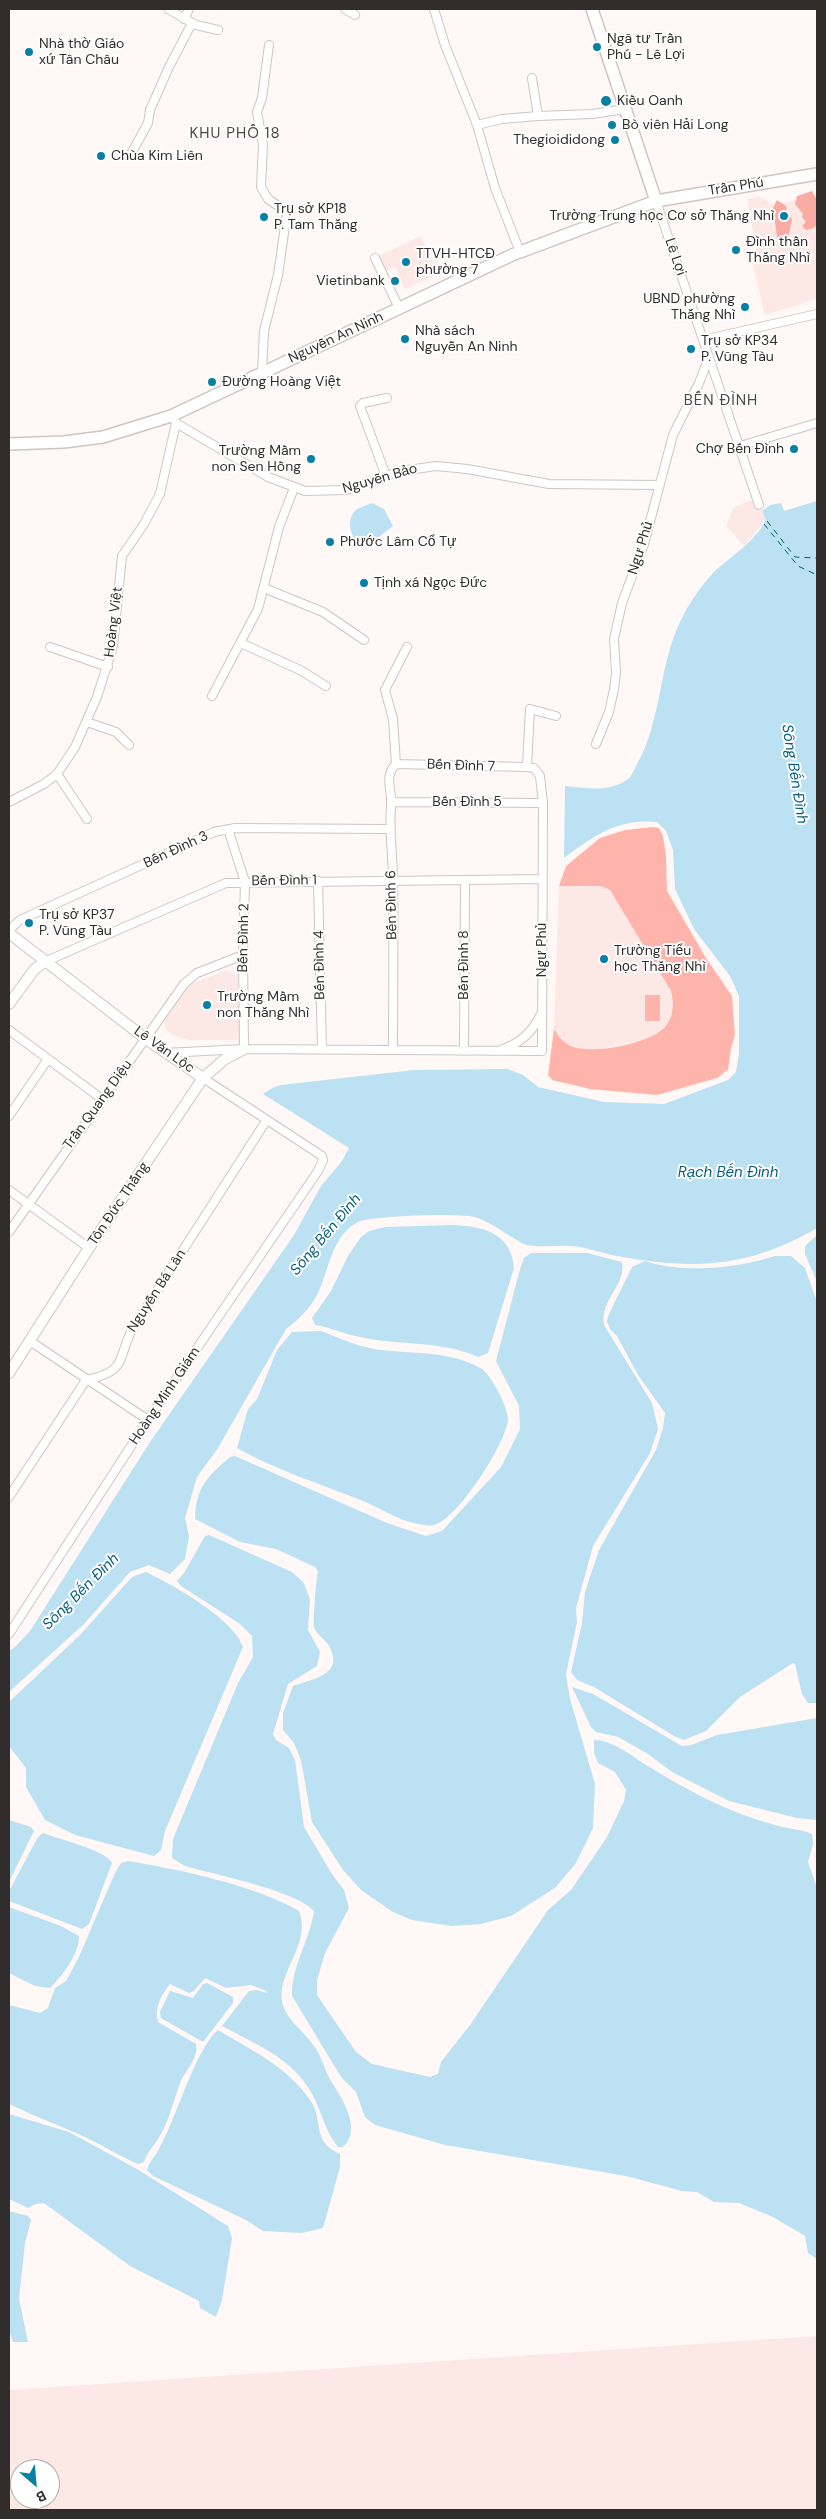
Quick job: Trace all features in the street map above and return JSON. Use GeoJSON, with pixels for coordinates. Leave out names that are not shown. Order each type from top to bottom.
{"type":"FeatureCollection","features":[{"type":"Feature","properties":{"kind":"main road","name":"Lê Lợi"},"geometry":{"type":"LineString","coordinates":[[592,9],[656,201]]}},
{"type":"Feature","properties":{"kind":"main road","name":"Trần Phú"},"geometry":{"type":"LineString","coordinates":[[656,201],[817,174]]}},
{"type":"Feature","properties":{"kind":"main road","name":"Nguyễn An Ninh"},"geometry":{"type":"LineString","coordinates":[[9,444],[64,442],[103,436],[174,420],[262,372],[520,252],[656,201]]}},
{"type":"Feature","properties":{"kind":"street"},"geometry":{"type":"LineString","coordinates":[[168,9],[192,23],[218,30]]}},
{"type":"Feature","properties":{"kind":"street"},"geometry":{"type":"LineString","coordinates":[[184,19],[189,9]]}},
{"type":"Feature","properties":{"kind":"street"},"geometry":{"type":"LineString","coordinates":[[345,9],[355,15]]}},
{"type":"Feature","properties":{"kind":"street"},"geometry":{"type":"LineString","coordinates":[[434,9],[445,45],[478,125],[493,181],[520,252]]}},
{"type":"Feature","properties":{"kind":"street"},"geometry":{"type":"LineString","coordinates":[[131,154],[148,123],[150,110],[169,67],[192,23]]}},
{"type":"Feature","properties":{"kind":"street"},"geometry":{"type":"LineString","coordinates":[[262,372],[264,331],[278,274],[287,212],[268,199],[261,187],[264,145],[257,112],[262,98],[269,45]]}},
{"type":"Feature","properties":{"kind":"street"},"geometry":{"type":"LineString","coordinates":[[532,78],[538,116]]}},
{"type":"Feature","properties":{"kind":"street"},"geometry":{"type":"LineString","coordinates":[[478,125],[502,119],[592,114],[625,109]]}},
{"type":"Feature","properties":{"kind":"street","name":"Lê Lợi"},"geometry":{"type":"LineString","coordinates":[[656,201],[759,505]]}},
{"type":"Feature","properties":{"kind":"street"},"geometry":{"type":"LineString","coordinates":[[375,258],[399,308]]}},
{"type":"Feature","properties":{"kind":"street"},"geometry":{"type":"LineString","coordinates":[[703,340],[817,314]]}},
{"type":"Feature","properties":{"kind":"street","name":"Ngư Phủ"},"geometry":{"type":"LineString","coordinates":[[596,744],[609,712],[614,689],[616,674],[614,639],[620,612],[644,544],[672,435],[699,383],[709,357]]}},
{"type":"Feature","properties":{"kind":"street"},"geometry":{"type":"LineString","coordinates":[[386,476],[360,406],[363,403],[387,398]]}},
{"type":"Feature","properties":{"kind":"street","name":"Nguyễn Bảo"},"geometry":{"type":"LineString","coordinates":[[174,420],[268,477],[305,491],[335,492],[401,471],[436,466],[467,469],[549,484],[660,485]]}},
{"type":"Feature","properties":{"kind":"street","name":"Hoàng Việt"},"geometry":{"type":"LineString","coordinates":[[9,802],[44,784],[57,774],[68,759],[87,722],[108,667],[116,622],[122,556],[144,524],[160,494],[174,420]]}},
{"type":"Feature","properties":{"kind":"street"},"geometry":{"type":"LineString","coordinates":[[740,446],[817,423]]}},
{"type":"Feature","properties":{"kind":"street"},"geometry":{"type":"LineString","coordinates":[[212,696],[258,609],[279,527],[294,488]]}},
{"type":"Feature","properties":{"kind":"street"},"geometry":{"type":"LineString","coordinates":[[264,588],[323,612],[364,640]]}},
{"type":"Feature","properties":{"kind":"street"},"geometry":{"type":"LineString","coordinates":[[241,643],[286,663],[326,686]]}},
{"type":"Feature","properties":{"kind":"street"},"geometry":{"type":"LineString","coordinates":[[50,646],[108,667]]}},
{"type":"Feature","properties":{"kind":"street","name":"Bến Đình 6"},"geometry":{"type":"LineString","coordinates":[[394,1050],[393,880],[389,829],[392,802],[389,772],[396,764],[393,719],[385,690],[406,647]]}},
{"type":"Feature","properties":{"kind":"street"},"geometry":{"type":"LineString","coordinates":[[527,768],[530,709],[556,716]]}},
{"type":"Feature","properties":{"kind":"street"},"geometry":{"type":"LineString","coordinates":[[87,722],[116,732],[129,746]]}},
{"type":"Feature","properties":{"kind":"street","name":"Bến Đình 7"},"geometry":{"type":"LineString","coordinates":[[396,764],[527,768]]}},
{"type":"Feature","properties":{"kind":"street","name":"Ngư Phủ"},"geometry":{"type":"LineString","coordinates":[[527,768],[534,768],[540,776],[543,802],[542,1051]]}},
{"type":"Feature","properties":{"kind":"street"},"geometry":{"type":"LineString","coordinates":[[57,774],[87,819]]}},
{"type":"Feature","properties":{"kind":"street","name":"Bến Đình 5"},"geometry":{"type":"LineString","coordinates":[[392,802],[543,802]]}},
{"type":"Feature","properties":{"kind":"street","name":"Bến Đình 3"},"geometry":{"type":"LineString","coordinates":[[9,932],[20,920],[214,832],[228,829],[389,829]]}},
{"type":"Feature","properties":{"kind":"street","name":"Bến Đình 2"},"geometry":{"type":"LineString","coordinates":[[228,829],[245,882],[243,955],[244,1050]]}},
{"type":"Feature","properties":{"kind":"street","name":"Bến Đình 1"},"geometry":{"type":"LineString","coordinates":[[44,962],[226,883],[542,879]]}},
{"type":"Feature","properties":{"kind":"street","name":"Bến Đình 8"},"geometry":{"type":"LineString","coordinates":[[464,880],[464,1051]]}},
{"type":"Feature","properties":{"kind":"street","name":"Bến Đình 4"},"geometry":{"type":"LineString","coordinates":[[318,881],[322,1050]]}},
{"type":"Feature","properties":{"kind":"street","name":"Lê Văn Lộc"},"geometry":{"type":"LineString","coordinates":[[9,932],[44,962],[165,1053],[322,1156],[323,1160]]}},
{"type":"Feature","properties":{"kind":"street","name":"Trần Quang Diệu"},"geometry":{"type":"LineString","coordinates":[[9,1232],[102,1099],[192,976],[243,955]]}},
{"type":"Feature","properties":{"kind":"street"},"geometry":{"type":"LineString","coordinates":[[9,1004],[34,970],[44,962]]}},
{"type":"Feature","properties":{"kind":"street"},"geometry":{"type":"LineString","coordinates":[[498,1051],[524,1038],[532,1030],[542,1011]]}},
{"type":"Feature","properties":{"kind":"street"},"geometry":{"type":"LineString","coordinates":[[9,1030],[102,1099]]}},
{"type":"Feature","properties":{"kind":"street","name":"Tôn Đức Thắng"},"geometry":{"type":"LineString","coordinates":[[9,1372],[89,1248],[203,1078],[225,1059],[244,1050]]}},
{"type":"Feature","properties":{"kind":"street","name":"Tôn Đức Thắng"},"geometry":{"type":"LineString","coordinates":[[165,1053],[244,1050],[542,1051]]}},
{"type":"Feature","properties":{"kind":"street"},"geometry":{"type":"LineString","coordinates":[[9,1116],[48,1059]]}},
{"type":"Feature","properties":{"kind":"street","name":"Nguyễn Bá Lân"},"geometry":{"type":"LineString","coordinates":[[86,1380],[108,1375],[122,1360],[126,1339],[266,1121]]}},
{"type":"Feature","properties":{"kind":"street","name":"Hoàng Minh Giám"},"geometry":{"type":"LineString","coordinates":[[9,1634],[148,1420],[318,1171],[323,1160]]}},
{"type":"Feature","properties":{"kind":"street"},"geometry":{"type":"LineString","coordinates":[[9,1190],[89,1248]]}},
{"type":"Feature","properties":{"kind":"street"},"geometry":{"type":"LineString","coordinates":[[30,1341],[148,1420]]}},
{"type":"Feature","properties":{"kind":"street"},"geometry":{"type":"LineString","coordinates":[[9,1497],[86,1380]]}},
{"type":"Feature","properties":{"kind":"shaded area"},"geometry":{"type":"Polygon","coordinates":[[[812,191],[817,200],[817,225],[812,229],[806,230],[802,226],[806,222],[802,217],[803,214],[795,204],[797,196],[812,191]]]}},
{"type":"Feature","properties":{"kind":"shaded area"},"geometry":{"type":"Polygon","coordinates":[[[817,194],[817,299],[765,315],[752,262],[758,260],[747,199],[759,196],[771,204],[814,198],[817,194]]]}},
{"type":"Feature","properties":{"kind":"shaded area"},"geometry":{"type":"Polygon","coordinates":[[[777,200],[786,206],[787,214],[792,219],[788,240],[777,237],[773,208],[777,200]]]}},
{"type":"Feature","properties":{"kind":"shaded area","name":"TTVH-HTCĐ phường 7"},"geometry":{"type":"Polygon","coordinates":[[[421,236],[439,274],[405,289],[395,267],[384,272],[376,257],[421,236]]]}},
{"type":"Feature","properties":{"kind":"shaded area"},"geometry":{"type":"Polygon","coordinates":[[[752,500],[756,509],[762,511],[766,520],[744,546],[726,526],[734,507],[752,500]]]}},
{"type":"Feature","properties":{"kind":"shaded area"},"geometry":{"type":"Polygon","coordinates":[[[659,828],[663,836],[666,856],[667,891],[706,958],[732,996],[735,1035],[728,1070],[717,1078],[657,1095],[590,1089],[552,1080],[548,1075],[554,1029],[569,1045],[578,1048],[604,1049],[646,1039],[665,1027],[672,1014],[673,1001],[671,991],[610,890],[601,886],[559,886],[566,866],[600,838],[625,830],[659,828]]]}},
{"type":"Feature","properties":{"kind":"shaded area","name":"Trường Tiểu học Thắng Nhì"},"geometry":{"type":"Polygon","coordinates":[[[559,886],[601,886],[613,894],[619,902],[671,991],[673,1011],[666,1026],[659,1032],[640,1041],[587,1051],[568,1045],[554,1029],[559,886]]]}},
{"type":"Feature","properties":{"kind":"shaded area","name":"Trường Mầm non Thắng Nhì"},"geometry":{"type":"Polygon","coordinates":[[[227,970],[238,976],[239,1040],[188,1040],[168,1032],[164,1022],[185,989],[193,983],[227,970]]]}},
{"type":"Feature","properties":{"kind":"shaded area"},"geometry":{"type":"Polygon","coordinates":[[[645,995],[660,995],[660,1021],[645,1021],[645,995]]]}},
{"type":"Feature","properties":{"kind":"shaded area"},"geometry":{"type":"Polygon","coordinates":[[[817,2336],[817,2510],[9,2510],[9,2390],[817,2336]]]}},
{"type":"Feature","properties":{"kind":"water","name":"Rạch Bến Đình"},"geometry":{"type":"Polygon","coordinates":[[[817,501],[817,1228],[768,1251],[744,1258],[696,1264],[645,1260],[573,1246],[527,1245],[484,1220],[469,1216],[381,1218],[358,1222],[342,1235],[332,1254],[315,1299],[304,1313],[286,1329],[218,1448],[197,1477],[185,1518],[189,1536],[185,1559],[170,1574],[149,1565],[130,1572],[84,1624],[9,1692],[9,1651],[30,1631],[150,1442],[294,1235],[321,1186],[342,1161],[349,1148],[263,1094],[281,1085],[414,1070],[508,1069],[523,1075],[538,1087],[604,1102],[664,1104],[728,1080],[736,1072],[739,1054],[739,996],[730,976],[694,929],[675,889],[673,850],[666,831],[657,822],[643,821],[618,826],[596,836],[564,858],[565,786],[605,788],[621,783],[629,778],[645,748],[651,729],[669,651],[684,614],[694,597],[715,571],[756,535],[766,520],[762,511],[770,505],[781,503],[784,511],[817,501]]]}},
{"type":"Feature","properties":{"kind":"water"},"geometry":{"type":"Polygon","coordinates":[[[372,503],[384,509],[393,526],[375,540],[361,546],[354,538],[350,528],[351,518],[357,509],[372,503]]]}},
{"type":"Feature","properties":{"kind":"water"},"geometry":{"type":"Polygon","coordinates":[[[452,1225],[474,1227],[493,1233],[507,1246],[512,1256],[514,1268],[488,1353],[478,1357],[449,1348],[354,1336],[315,1325],[312,1318],[331,1291],[348,1256],[361,1237],[369,1231],[385,1227],[452,1225]]]}},
{"type":"Feature","properties":{"kind":"water"},"geometry":{"type":"Polygon","coordinates":[[[817,1235],[817,1282],[805,1254],[805,1246],[817,1235]]]}},
{"type":"Feature","properties":{"kind":"water"},"geometry":{"type":"Polygon","coordinates":[[[531,1253],[587,1253],[622,1262],[620,1278],[606,1308],[604,1325],[652,1403],[658,1429],[650,1453],[593,1546],[576,1608],[577,1622],[566,1674],[570,1699],[595,1784],[593,1828],[576,1863],[555,1888],[511,1916],[481,1924],[451,1926],[412,1920],[393,1912],[361,1890],[343,1870],[312,1822],[301,1760],[294,1743],[283,1730],[283,1713],[293,1686],[317,1678],[330,1670],[333,1664],[333,1656],[329,1646],[314,1627],[318,1572],[315,1567],[276,1549],[240,1542],[195,1519],[196,1508],[200,1491],[209,1477],[230,1457],[235,1456],[387,1523],[426,1536],[442,1531],[501,1467],[520,1429],[519,1406],[496,1361],[520,1269],[524,1258],[531,1253]]]}},
{"type":"Feature","properties":{"kind":"water"},"geometry":{"type":"Polygon","coordinates":[[[775,1256],[791,1256],[805,1268],[817,1302],[817,1703],[808,1703],[802,1694],[795,1664],[793,1663],[740,1697],[706,1731],[684,1740],[674,1736],[594,1687],[577,1680],[571,1672],[582,1623],[585,1592],[599,1550],[656,1450],[663,1428],[665,1413],[638,1375],[617,1336],[610,1329],[607,1322],[608,1316],[632,1267],[645,1261],[676,1267],[710,1268],[745,1264],[775,1256]]]}},
{"type":"Feature","properties":{"kind":"water"},"geometry":{"type":"Polygon","coordinates":[[[321,1331],[351,1343],[374,1349],[434,1354],[458,1359],[482,1369],[494,1384],[507,1414],[508,1419],[505,1430],[499,1445],[479,1479],[455,1510],[444,1520],[431,1525],[417,1524],[404,1520],[373,1505],[283,1470],[237,1448],[248,1409],[257,1399],[277,1350],[292,1332],[321,1331]]]}},
{"type":"Feature","properties":{"kind":"water"},"geometry":{"type":"Polygon","coordinates":[[[209,1535],[292,1572],[304,1583],[310,1600],[308,1630],[320,1652],[317,1666],[288,1684],[273,1734],[276,1740],[289,1748],[295,1760],[304,1827],[332,1874],[344,1890],[349,1908],[325,1953],[317,1980],[317,1995],[356,2052],[372,2064],[430,2077],[438,2074],[441,2062],[470,2025],[548,1910],[571,1890],[607,1837],[624,1801],[626,1790],[615,1772],[598,1763],[594,1753],[594,1740],[620,1748],[674,1782],[723,1807],[757,1820],[812,1834],[813,1844],[808,1862],[817,1888],[817,2259],[808,2253],[805,2236],[773,2217],[739,2203],[714,2202],[697,2192],[682,2191],[626,2176],[445,2145],[375,2125],[365,2117],[356,2092],[341,2077],[292,1996],[294,1975],[314,1911],[305,1904],[273,1890],[185,1866],[172,1858],[173,1839],[238,1683],[253,1657],[252,1636],[240,1624],[181,1586],[177,1581],[184,1573],[205,1536],[209,1535]]]}},
{"type":"Feature","properties":{"kind":"water"},"geometry":{"type":"Polygon","coordinates":[[[146,1572],[186,1594],[215,1614],[228,1625],[243,1647],[165,1831],[161,1850],[154,1856],[75,1835],[45,1820],[26,1787],[26,1768],[9,1746],[9,1702],[80,1635],[132,1577],[146,1572]]]}},
{"type":"Feature","properties":{"kind":"water"},"geometry":{"type":"Polygon","coordinates":[[[572,1687],[593,1694],[682,1746],[691,1745],[717,1735],[817,1718],[817,1820],[797,1818],[729,1801],[672,1772],[648,1754],[618,1737],[596,1732],[591,1727],[572,1687]]]}},
{"type":"Feature","properties":{"kind":"water"},"geometry":{"type":"Polygon","coordinates":[[[9,1820],[31,1827],[34,1831],[9,1882],[9,1820]]]}},
{"type":"Feature","properties":{"kind":"water"},"geometry":{"type":"Polygon","coordinates":[[[43,1833],[91,1849],[108,1858],[112,1863],[89,1924],[82,1929],[9,1901],[9,1891],[38,1837],[43,1833]]]}},
{"type":"Feature","properties":{"kind":"water"},"geometry":{"type":"Polygon","coordinates":[[[128,1861],[240,1886],[282,1902],[299,1911],[302,1924],[301,1937],[283,1985],[282,1998],[288,2015],[317,2050],[348,2113],[351,2131],[349,2140],[343,2147],[338,2147],[333,2141],[311,2092],[294,2070],[272,2053],[222,2026],[249,1991],[257,1990],[267,1993],[266,1991],[251,1985],[226,1988],[205,1978],[194,1991],[189,1993],[170,1984],[159,2002],[158,2022],[196,2044],[196,2049],[194,2059],[180,2083],[165,2126],[144,2162],[138,2164],[87,2138],[9,2104],[9,2005],[40,2013],[48,2008],[55,1988],[66,1981],[78,1959],[115,1873],[121,1863],[128,1861]]]}},
{"type":"Feature","properties":{"kind":"water"},"geometry":{"type":"Polygon","coordinates":[[[9,1907],[61,1926],[79,1936],[73,1958],[50,1988],[35,1986],[9,1973],[9,1907]]]}},
{"type":"Feature","properties":{"kind":"water"},"geometry":{"type":"Polygon","coordinates":[[[207,1983],[233,1997],[233,2003],[203,2042],[161,2018],[160,2012],[170,1991],[193,1998],[203,1984],[207,1983]]]}},
{"type":"Feature","properties":{"kind":"water"},"geometry":{"type":"Polygon","coordinates":[[[218,2030],[268,2060],[301,2088],[314,2107],[321,2137],[331,2149],[340,2154],[340,2167],[323,2228],[302,2233],[263,2231],[246,2220],[153,2176],[147,2170],[166,2135],[202,2051],[218,2030]]]}},
{"type":"Feature","properties":{"kind":"water"},"geometry":{"type":"Polygon","coordinates":[[[9,2114],[69,2132],[137,2169],[228,2226],[232,2238],[222,2300],[216,2317],[200,2308],[199,2301],[130,2266],[44,2203],[28,2208],[9,2199],[9,2114]]]}},
{"type":"Feature","properties":{"kind":"water"},"geometry":{"type":"Polygon","coordinates":[[[9,2211],[28,2216],[31,2220],[25,2243],[19,2299],[28,2342],[13,2342],[9,2330],[9,2211]]]}},
{"type":"Feature","properties":{"kind":"ferry route"},"geometry":{"type":"LineString","coordinates":[[767,521],[795,557],[817,558]]}},
{"type":"Feature","properties":{"kind":"ferry route"},"geometry":{"type":"LineString","coordinates":[[764,524],[798,566],[817,575]]}},
{"type":"Feature","properties":{"kind":"place","name":"Ngã tư Trần Phú - Lê Lợi"},"geometry":{"type":"Point","coordinates":[597,47]}},
{"type":"Feature","properties":{"kind":"place","name":"Nhà thờ Giáo xứ Tân Châu"},"geometry":{"type":"Point","coordinates":[29,52]}},
{"type":"Feature","properties":{"kind":"place","name":"Kiều Oanh"},"geometry":{"type":"Point","coordinates":[606,101]}},
{"type":"Feature","properties":{"kind":"place","name":"Bò viên Hải Long"},"geometry":{"type":"Point","coordinates":[612,125]}},
{"type":"Feature","properties":{"kind":"place","name":"Thegioididong"},"geometry":{"type":"Point","coordinates":[615,140]}},
{"type":"Feature","properties":{"kind":"place","name":"Chùa Kim Liên"},"geometry":{"type":"Point","coordinates":[101,156]}},
{"type":"Feature","properties":{"kind":"place","name":"Trường Trung học Cơ sở Thắng Nhì"},"geometry":{"type":"Point","coordinates":[784,216]}},
{"type":"Feature","properties":{"kind":"place","name":"Trụ sở KP18 P. Tam Thắng"},"geometry":{"type":"Point","coordinates":[264,217]}},
{"type":"Feature","properties":{"kind":"place","name":"Đình thần Thắng Nhì"},"geometry":{"type":"Point","coordinates":[736,250]}},
{"type":"Feature","properties":{"kind":"place","name":"TTVH-HTCĐ phường 7"},"geometry":{"type":"Point","coordinates":[406,262]}},
{"type":"Feature","properties":{"kind":"place","name":"Vietinbank"},"geometry":{"type":"Point","coordinates":[395,281]}},
{"type":"Feature","properties":{"kind":"place","name":"UBND phường Thắng Nhì"},"geometry":{"type":"Point","coordinates":[745,307]}},
{"type":"Feature","properties":{"kind":"place","name":"Nhà sách Nguyễn An Ninh"},"geometry":{"type":"Point","coordinates":[405,339]}},
{"type":"Feature","properties":{"kind":"place","name":"Trụ sở KP34 P. Vũng Tàu"},"geometry":{"type":"Point","coordinates":[691,349]}},
{"type":"Feature","properties":{"kind":"place","name":"Đường Hoàng Việt"},"geometry":{"type":"Point","coordinates":[212,382]}},
{"type":"Feature","properties":{"kind":"place","name":"Chợ Bến Đình"},"geometry":{"type":"Point","coordinates":[794,449]}},
{"type":"Feature","properties":{"kind":"place","name":"Trường Mầm non Sen Hồng"},"geometry":{"type":"Point","coordinates":[311,459]}},
{"type":"Feature","properties":{"kind":"place","name":"Phước Lâm Cổ Tự"},"geometry":{"type":"Point","coordinates":[330,542]}},
{"type":"Feature","properties":{"kind":"place","name":"Tịnh xá Ngọc Đức"},"geometry":{"type":"Point","coordinates":[364,583]}},
{"type":"Feature","properties":{"kind":"place","name":"Trụ sở KP37 P. Vũng Tàu"},"geometry":{"type":"Point","coordinates":[29,923]}},
{"type":"Feature","properties":{"kind":"place","name":"Trường Tiểu học Thắng Nhì"},"geometry":{"type":"Point","coordinates":[604,959]}},
{"type":"Feature","properties":{"kind":"place","name":"Trường Mầm non Thắng Nhì"},"geometry":{"type":"Point","coordinates":[207,1005]}},
{"type":"Feature","properties":{"kind":"district","name":"KHU PHỐ 18"},"geometry":{"type":"Point","coordinates":[235,134]}},
{"type":"Feature","properties":{"kind":"district","name":"BẾN ĐÌNH"},"geometry":{"type":"Point","coordinates":[721,401]}},
{"type":"Feature","properties":{"kind":"water label","name":"Sông Bến Đình"},"geometry":{"type":"Point","coordinates":[794,774]}},
{"type":"Feature","properties":{"kind":"water label","name":"Sông Bến Đình"},"geometry":{"type":"Point","coordinates":[326,1235]}},
{"type":"Feature","properties":{"kind":"water label","name":"Sông Bến Đình"},"geometry":{"type":"Point","coordinates":[81,1592]}}]}
